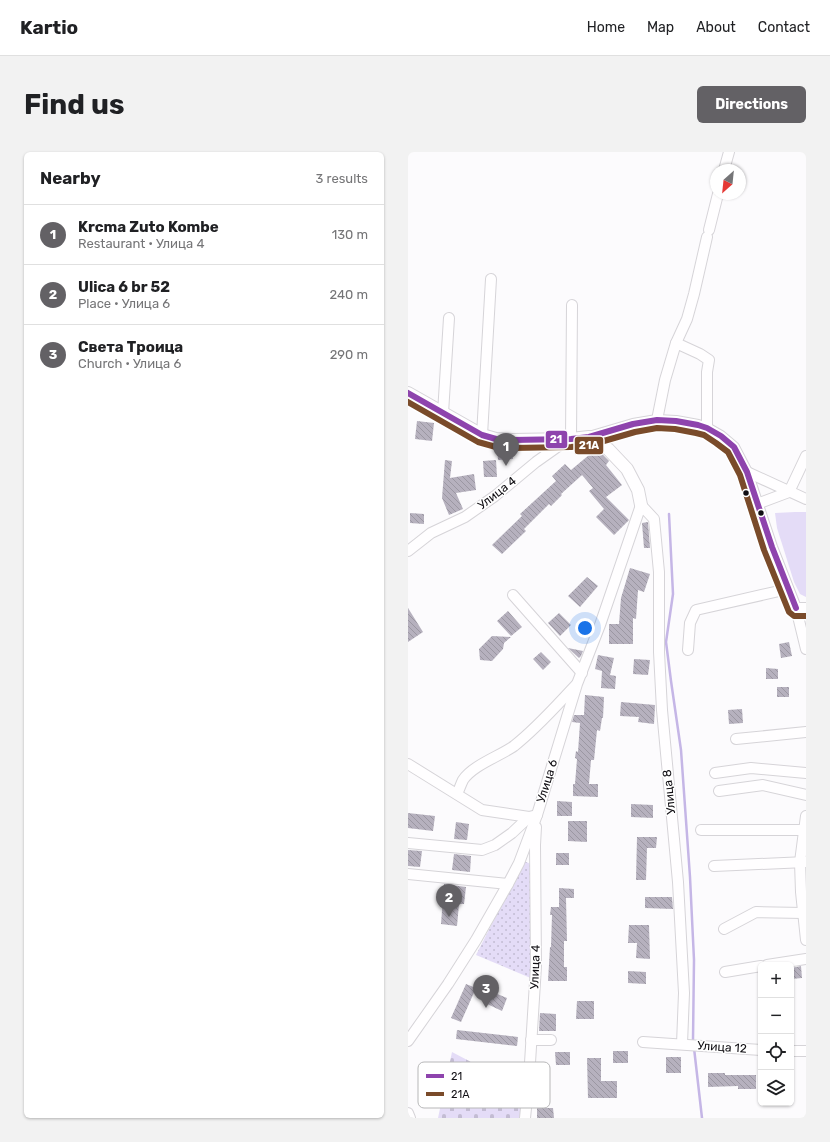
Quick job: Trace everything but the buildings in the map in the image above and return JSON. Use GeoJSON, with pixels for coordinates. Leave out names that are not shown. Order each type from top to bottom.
{"type":"FeatureCollection","features":[{"type":"Feature","properties":{"kind":"street"},"geometry":{"type":"LineString","coordinates":[[725,164],[728,152]]}},
{"type":"Feature","properties":{"kind":"street"},"geometry":{"type":"LineString","coordinates":[[657,420],[665,380],[676,343],[687,318],[694,294],[716,200]]}},
{"type":"Feature","properties":{"kind":"street"},"geometry":{"type":"LineString","coordinates":[[482,435],[491,279]]}},
{"type":"Feature","properties":{"kind":"street"},"geometry":{"type":"LineString","coordinates":[[571,439],[572,305]]}},
{"type":"Feature","properties":{"kind":"street"},"geometry":{"type":"LineString","coordinates":[[444,413],[449,318]]}},
{"type":"Feature","properties":{"kind":"street"},"geometry":{"type":"LineString","coordinates":[[676,343],[700,354],[709,360],[706,372],[707,428]]}},
{"type":"Feature","properties":{"kind":"street"},"geometry":{"type":"LineString","coordinates":[[408,393],[482,435],[496,439],[571,439],[589,437],[633,424],[657,420],[676,421],[698,425],[721,436],[734,447],[747,472],[772,547],[788,588],[801,608],[806,649]]}},
{"type":"Feature","properties":{"kind":"street"},"geometry":{"type":"LineString","coordinates":[[589,437],[608,449],[627,469],[638,490],[641,505]]}},
{"type":"Feature","properties":{"kind":"street","name":"Улица 4"},"geometry":{"type":"LineString","coordinates":[[408,550],[431,533],[465,517],[495,496],[536,462],[571,439]]}},
{"type":"Feature","properties":{"kind":"street"},"geometry":{"type":"LineString","coordinates":[[757,504],[789,492],[806,456]]}},
{"type":"Feature","properties":{"kind":"street"},"geometry":{"type":"LineString","coordinates":[[747,472],[806,499]]}},
{"type":"Feature","properties":{"kind":"street","name":"Улица 6"},"geometry":{"type":"LineString","coordinates":[[410,1035],[430,1010],[476,940],[508,884],[524,850],[533,816],[641,505]]}},
{"type":"Feature","properties":{"kind":"street","name":"Улица 8"},"geometry":{"type":"LineString","coordinates":[[641,505],[654,519],[659,572],[659,652],[662,710],[678,882],[684,993],[682,1044]]}},
{"type":"Feature","properties":{"kind":"street"},"geometry":{"type":"LineString","coordinates":[[688,650],[690,623],[696,610],[788,588]]}},
{"type":"Feature","properties":{"kind":"street"},"geometry":{"type":"LineString","coordinates":[[513,595],[582,673]]}},
{"type":"Feature","properties":{"kind":"street"},"geometry":{"type":"LineString","coordinates":[[457,794],[464,779],[485,763],[513,747],[539,725],[578,684]]}},
{"type":"Feature","properties":{"kind":"street"},"geometry":{"type":"LineString","coordinates":[[736,740],[806,732]]}},
{"type":"Feature","properties":{"kind":"street"},"geometry":{"type":"LineString","coordinates":[[408,764],[482,810],[533,816]]}},
{"type":"Feature","properties":{"kind":"street"},"geometry":{"type":"LineString","coordinates":[[716,773],[751,768],[806,773]]}},
{"type":"Feature","properties":{"kind":"street"},"geometry":{"type":"LineString","coordinates":[[719,791],[763,785],[806,795]]}},
{"type":"Feature","properties":{"kind":"street"},"geometry":{"type":"LineString","coordinates":[[408,843],[482,850],[495,845],[533,816]]}},
{"type":"Feature","properties":{"kind":"street","name":"Улица 4"},"geometry":{"type":"LineString","coordinates":[[530,1062],[536,966],[535,845],[533,816]]}},
{"type":"Feature","properties":{"kind":"street"},"geometry":{"type":"LineString","coordinates":[[806,816],[803,862],[803,913],[806,940]]}},
{"type":"Feature","properties":{"kind":"street"},"geometry":{"type":"LineString","coordinates":[[701,830],[804,830]]}},
{"type":"Feature","properties":{"kind":"street"},"geometry":{"type":"LineString","coordinates":[[714,866],[803,862]]}},
{"type":"Feature","properties":{"kind":"street"},"geometry":{"type":"LineString","coordinates":[[408,874],[508,884]]}},
{"type":"Feature","properties":{"kind":"street"},"geometry":{"type":"LineString","coordinates":[[724,929],[756,912],[803,913]]}},
{"type":"Feature","properties":{"kind":"street"},"geometry":{"type":"LineString","coordinates":[[786,962],[806,959]]}},
{"type":"Feature","properties":{"kind":"street"},"geometry":{"type":"LineString","coordinates":[[725,972],[758,966]]}},
{"type":"Feature","properties":{"kind":"street"},"geometry":{"type":"LineString","coordinates":[[531,1040],[551,1040]]}},
{"type":"Feature","properties":{"kind":"street"},"geometry":{"type":"LineString","coordinates":[[643,1042],[682,1044]]}},
{"type":"Feature","properties":{"kind":"street","name":"Улица 12"},"geometry":{"type":"LineString","coordinates":[[682,1044],[758,1050]]}},
{"type":"Feature","properties":{"kind":"street"},"geometry":{"type":"LineString","coordinates":[[794,1051],[806,1051]]}},
{"type":"Feature","properties":{"kind":"street","name":"Улица 4"},"geometry":{"type":"LineString","coordinates":[[525,1118],[526,1108]]}},
{"type":"Feature","properties":{"kind":"street"},"geometry":{"type":"LineString","coordinates":[[408,1113],[410,1118]]}},
{"type":"Feature","properties":{"kind":"green space"},"geometry":{"type":"Polygon","coordinates":[[[806,512],[806,597],[800,594],[794,582],[777,528],[775,513],[806,512]]]}},
{"type":"Feature","properties":{"kind":"green space"},"geometry":{"type":"Polygon","coordinates":[[[524,861],[533,865],[533,979],[476,955],[524,861]]]}},
{"type":"Feature","properties":{"kind":"green space"},"geometry":{"type":"Polygon","coordinates":[[[452,1052],[471,1062],[450,1062],[452,1052]]]}},
{"type":"Feature","properties":{"kind":"green space"},"geometry":{"type":"Polygon","coordinates":[[[440,1108],[525,1108],[524,1118],[438,1118],[440,1108]]]}},
{"type":"Feature","properties":{"kind":"waterway"},"geometry":{"type":"LineString","coordinates":[[669,514],[673,594],[666,642],[681,750],[690,877],[694,960],[693,1040]]}},
{"type":"Feature","properties":{"kind":"waterway"},"geometry":{"type":"LineString","coordinates":[[694,1048],[702,1118]]}},
{"type":"Feature","properties":{"kind":"transit line","name":"21"},"geometry":{"type":"LineString","coordinates":[[408,393],[482,435],[496,439],[571,439],[589,437],[633,424],[657,420],[676,421],[707,428],[721,436],[734,447],[747,472],[772,547],[796,608]]}},
{"type":"Feature","properties":{"kind":"transit line","name":"21A"},"geometry":{"type":"LineString","coordinates":[[408,402],[478,442],[496,447],[571,447],[590,445],[635,432],[657,428],[675,429],[704,435],[728,452],[740,475],[764,550],[789,612],[794,616],[806,616]]}},
{"type":"Feature","properties":{"kind":"place","name":"Krcma Zuto Kombe"},"geometry":{"type":"Point","coordinates":[506,466]}},
{"type":"Feature","properties":{"kind":"place","name":"Ulica 6 br 52"},"geometry":{"type":"Point","coordinates":[449,917]}},
{"type":"Feature","properties":{"kind":"place","name":"Света Троица"},"geometry":{"type":"Point","coordinates":[486,1008]}}]}
